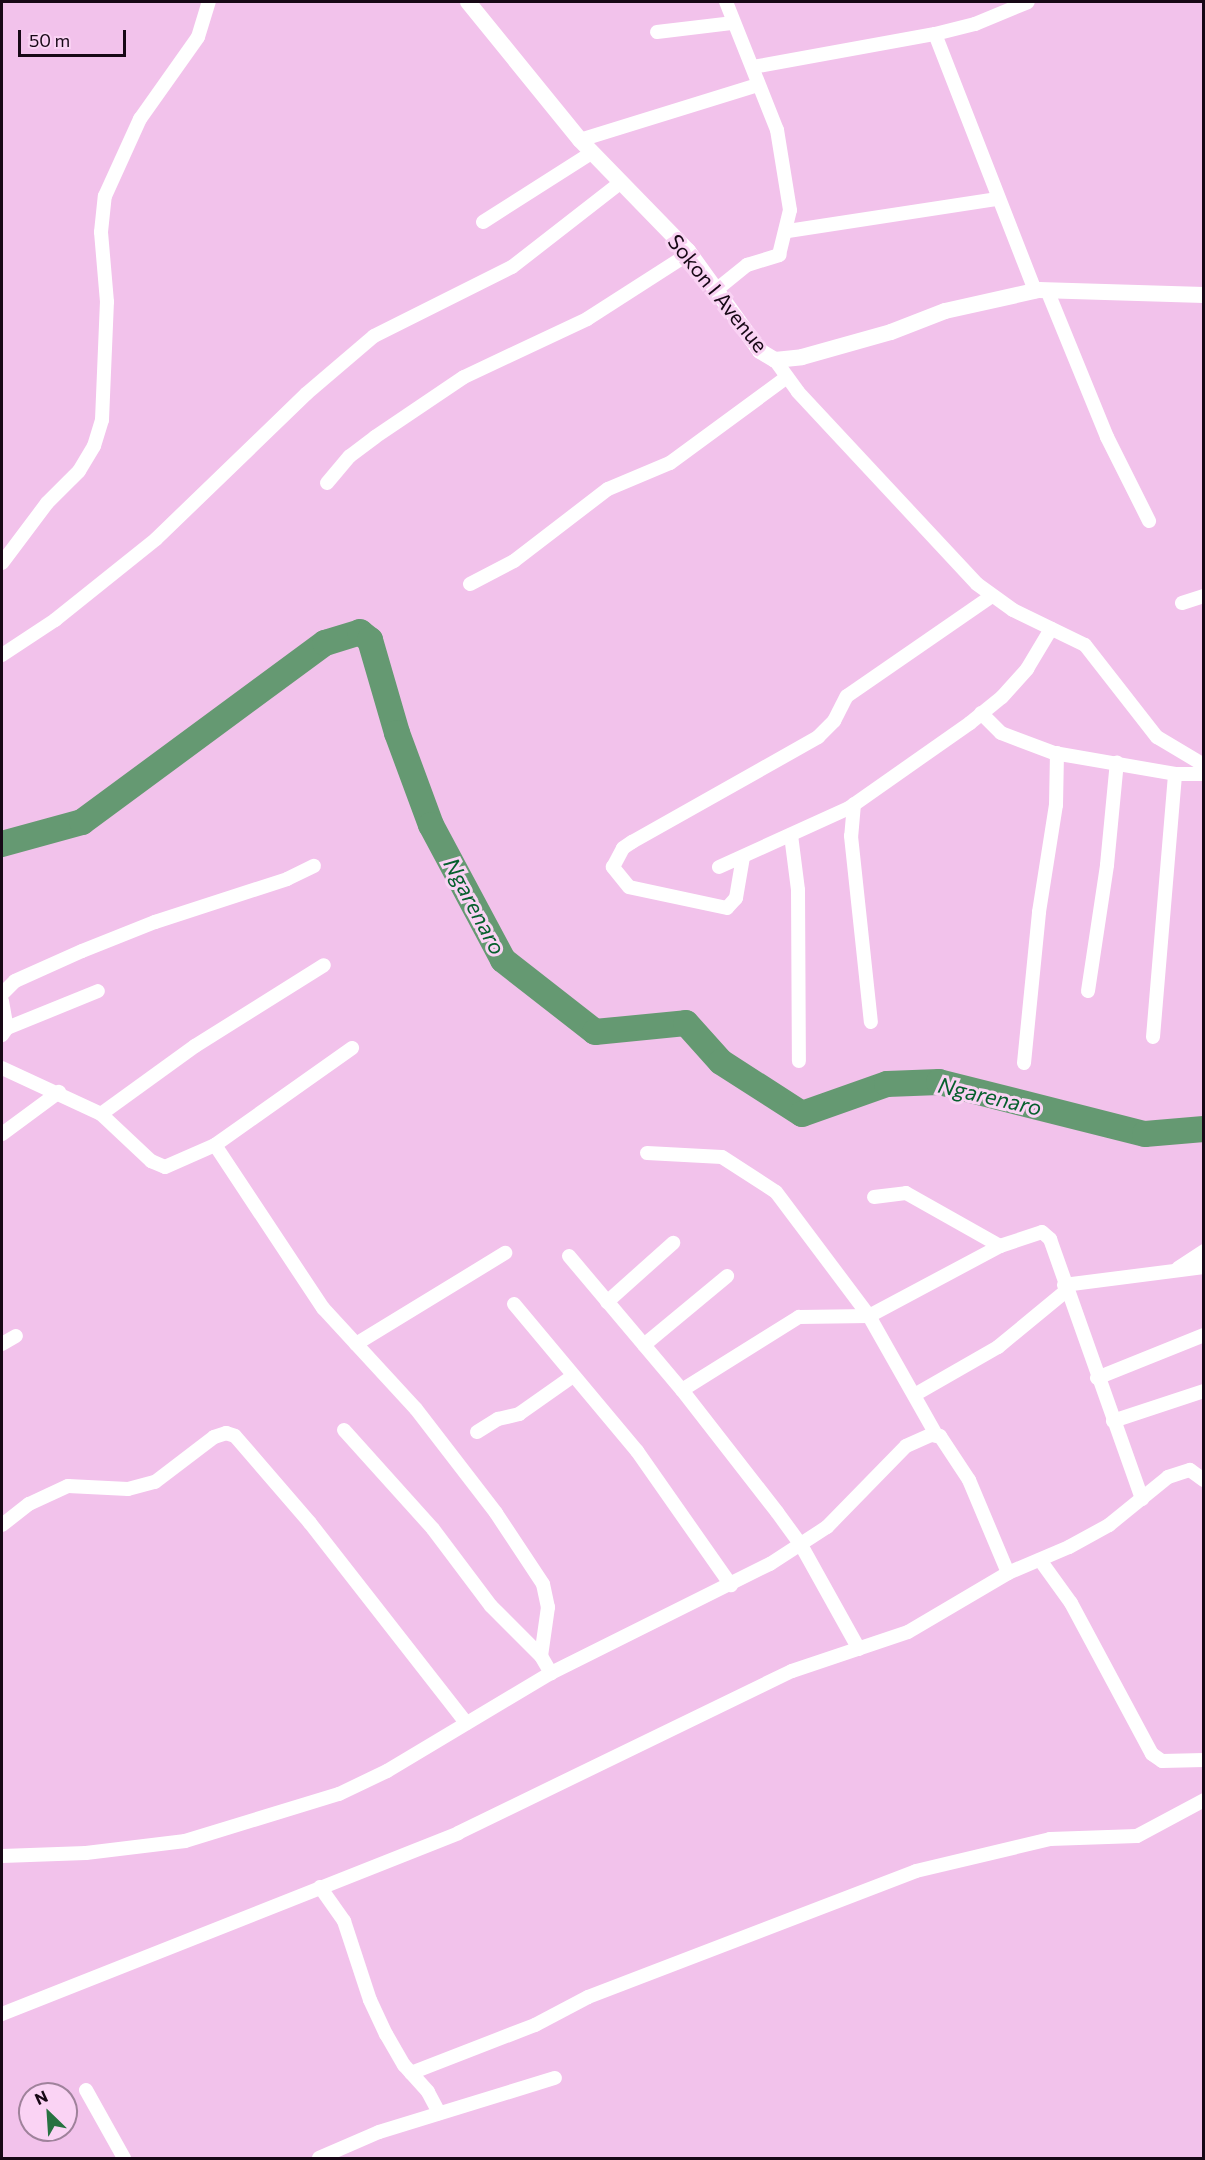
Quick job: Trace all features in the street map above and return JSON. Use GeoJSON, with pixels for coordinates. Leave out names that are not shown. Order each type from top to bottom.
{"type":"FeatureCollection","features":[{"type":"Feature","properties":{"kind":"street"},"geometry":{"type":"LineString","coordinates":[[2,563],[47,503],[79,471],[94,446],[102,420],[107,302],[101,232],[105,196],[140,119],[198,37],[209,2]]}},
{"type":"Feature","properties":{"kind":"street","name":"Sokon I Avenue"},"geometry":{"type":"LineString","coordinates":[[468,2],[580,140],[690,253],[760,351],[775,360],[802,357],[891,332],[945,311],[1041,291],[1086,289],[1203,295]]}},
{"type":"Feature","properties":{"kind":"street"},"geometry":{"type":"LineString","coordinates":[[716,290],[747,265],[774,259],[788,231],[790,196],[782,151],[753,68],[726,2]]}},
{"type":"Feature","properties":{"kind":"street"},"geometry":{"type":"LineString","coordinates":[[753,68],[936,34],[975,24],[1029,2]]}},
{"type":"Feature","properties":{"kind":"street"},"geometry":{"type":"LineString","coordinates":[[657,32],[733,23]]}},
{"type":"Feature","properties":{"kind":"street"},"geometry":{"type":"LineString","coordinates":[[936,34],[998,199],[1107,437],[1149,521]]}},
{"type":"Feature","properties":{"kind":"street"},"geometry":{"type":"LineString","coordinates":[[580,140],[758,85]]}},
{"type":"Feature","properties":{"kind":"street"},"geometry":{"type":"LineString","coordinates":[[483,222],[593,152]]}},
{"type":"Feature","properties":{"kind":"street"},"geometry":{"type":"LineString","coordinates":[[2,655],[55,620],[156,539],[306,394],[374,336],[512,267],[621,182]]}},
{"type":"Feature","properties":{"kind":"street"},"geometry":{"type":"LineString","coordinates":[[788,231],[998,199]]}},
{"type":"Feature","properties":{"kind":"street"},"geometry":{"type":"LineString","coordinates":[[327,483],[358,450],[464,377],[587,319],[690,253]]}},
{"type":"Feature","properties":{"kind":"street"},"geometry":{"type":"LineString","coordinates":[[775,360],[787,378],[992,596],[1085,645],[1157,737],[1202,774]]}},
{"type":"Feature","properties":{"kind":"street"},"geometry":{"type":"LineString","coordinates":[[470,584],[514,561],[608,489],[670,463],[787,378]]}},
{"type":"Feature","properties":{"kind":"street"},"geometry":{"type":"LineString","coordinates":[[742,857],[736,898],[727,908],[629,887],[613,867],[623,849],[632,842],[818,737],[834,721],[847,696],[992,596]]}},
{"type":"Feature","properties":{"kind":"street"},"geometry":{"type":"LineString","coordinates":[[1182,603],[1203,596]]}},
{"type":"Feature","properties":{"kind":"street"},"geometry":{"type":"LineString","coordinates":[[719,867],[854,804],[981,713],[1002,697],[1027,669],[1051,629]]}},
{"type":"Feature","properties":{"kind":"street"},"geometry":{"type":"LineString","coordinates":[[981,713],[1001,733],[1057,753],[1175,774],[1202,774]]}},
{"type":"Feature","properties":{"kind":"street"},"geometry":{"type":"LineString","coordinates":[[1024,1063],[1040,912],[1056,806],[1057,753]]}},
{"type":"Feature","properties":{"kind":"street"},"geometry":{"type":"LineString","coordinates":[[1088,991],[1107,865],[1117,762]]}},
{"type":"Feature","properties":{"kind":"street"},"geometry":{"type":"LineString","coordinates":[[1153,1037],[1175,774]]}},
{"type":"Feature","properties":{"kind":"street"},"geometry":{"type":"LineString","coordinates":[[854,804],[851,836],[870,1022]]}},
{"type":"Feature","properties":{"kind":"street"},"geometry":{"type":"LineString","coordinates":[[791,835],[798,890],[799,1061]]}},
{"type":"Feature","properties":{"kind":"street"},"geometry":{"type":"LineString","coordinates":[[2,994],[15,981],[82,951],[155,922],[287,879],[314,866]]}},
{"type":"Feature","properties":{"kind":"street"},"geometry":{"type":"LineString","coordinates":[[101,1114],[195,1046],[324,965]]}},
{"type":"Feature","properties":{"kind":"street"},"geometry":{"type":"LineString","coordinates":[[2,1001],[4,1032],[98,991]]}},
{"type":"Feature","properties":{"kind":"street"},"geometry":{"type":"LineString","coordinates":[[2,1068],[59,1092],[101,1114],[158,1166],[165,1167],[214,1145],[352,1048]]}},
{"type":"Feature","properties":{"kind":"street"},"geometry":{"type":"LineString","coordinates":[[2,1134],[59,1092]]}},
{"type":"Feature","properties":{"kind":"street"},"geometry":{"type":"LineString","coordinates":[[214,1145],[323,1308],[416,1409],[458,1462],[543,1584],[549,1607],[542,1656]]}},
{"type":"Feature","properties":{"kind":"street"},"geometry":{"type":"LineString","coordinates":[[647,1153],[722,1157],[776,1192],[818,1244],[869,1316],[916,1394],[937,1436],[969,1480],[1008,1573]]}},
{"type":"Feature","properties":{"kind":"street"},"geometry":{"type":"LineString","coordinates":[[874,1197],[906,1193],[1000,1246]]}},
{"type":"Feature","properties":{"kind":"street"},"geometry":{"type":"LineString","coordinates":[[682,1390],[799,1317],[869,1316],[1000,1246],[1042,1232],[1050,1239],[1065,1288],[1142,1499]]}},
{"type":"Feature","properties":{"kind":"street"},"geometry":{"type":"LineString","coordinates":[[607,1302],[673,1243]]}},
{"type":"Feature","properties":{"kind":"street"},"geometry":{"type":"LineString","coordinates":[[1178,1268],[1203,1251]]}},
{"type":"Feature","properties":{"kind":"street"},"geometry":{"type":"LineString","coordinates":[[356,1344],[505,1253]]}},
{"type":"Feature","properties":{"kind":"street"},"geometry":{"type":"LineString","coordinates":[[569,1256],[682,1390],[801,1545],[860,1649]]}},
{"type":"Feature","properties":{"kind":"street"},"geometry":{"type":"LineString","coordinates":[[916,1394],[1015,1335],[1065,1288],[1145,1277],[1178,1268],[1203,1267]]}},
{"type":"Feature","properties":{"kind":"street"},"geometry":{"type":"LineString","coordinates":[[644,1345],[727,1276]]}},
{"type":"Feature","properties":{"kind":"street"},"geometry":{"type":"LineString","coordinates":[[514,1304],[637,1451],[730,1585]]}},
{"type":"Feature","properties":{"kind":"street"},"geometry":{"type":"LineString","coordinates":[[1097,1378],[1203,1335]]}},
{"type":"Feature","properties":{"kind":"street"},"geometry":{"type":"LineString","coordinates":[[2,1344],[16,1336]]}},
{"type":"Feature","properties":{"kind":"street"},"geometry":{"type":"LineString","coordinates":[[477,1432],[498,1419],[519,1414],[573,1376]]}},
{"type":"Feature","properties":{"kind":"street"},"geometry":{"type":"LineString","coordinates":[[1113,1421],[1203,1391]]}},
{"type":"Feature","properties":{"kind":"street"},"geometry":{"type":"LineString","coordinates":[[345,1430],[433,1529],[491,1606],[542,1656],[552,1673]]}},
{"type":"Feature","properties":{"kind":"street"},"geometry":{"type":"LineString","coordinates":[[2,1525],[29,1504],[68,1486],[128,1489],[155,1482],[214,1437],[226,1433],[235,1437],[310,1523],[466,1723]]}},
{"type":"Feature","properties":{"kind":"street"},"geometry":{"type":"LineString","coordinates":[[2,1856],[86,1853],[185,1840],[227,1830],[339,1794],[387,1772],[552,1673],[730,1585],[801,1545],[842,1514],[906,1446],[937,1436]]}},
{"type":"Feature","properties":{"kind":"street"},"geometry":{"type":"LineString","coordinates":[[2,2014],[458,1833],[792,1671],[908,1632],[1008,1573],[1040,1560],[1109,1525],[1168,1477],[1190,1470],[1203,1462]]}},
{"type":"Feature","properties":{"kind":"street"},"geometry":{"type":"LineString","coordinates":[[1190,1470],[1203,1480]]}},
{"type":"Feature","properties":{"kind":"street"},"geometry":{"type":"LineString","coordinates":[[1040,1560],[1071,1603],[1152,1754],[1162,1761],[1203,1760]]}},
{"type":"Feature","properties":{"kind":"street"},"geometry":{"type":"LineString","coordinates":[[411,2073],[535,2025],[588,1997],[916,1871],[1050,1839],[1131,1837],[1203,1800]]}},
{"type":"Feature","properties":{"kind":"street"},"geometry":{"type":"LineString","coordinates":[[320,1887],[344,1921],[370,2000],[411,2073],[428,2092],[440,2113]]}},
{"type":"Feature","properties":{"kind":"street"},"geometry":{"type":"LineString","coordinates":[[319,2158],[379,2132],[555,2078]]}},
{"type":"Feature","properties":{"kind":"street"},"geometry":{"type":"LineString","coordinates":[[86,2090],[124,2158]]}},
{"type":"Feature","properties":{"kind":"waterway","name":"Ngarenaro"},"geometry":{"type":"LineString","coordinates":[[2,844],[82,822],[325,643],[360,632],[370,640],[397,733],[431,825],[503,960],[595,1032],[686,1023],[721,1062],[802,1114],[887,1084],[939,1082],[1145,1134],[1204,1129]]}}]}
